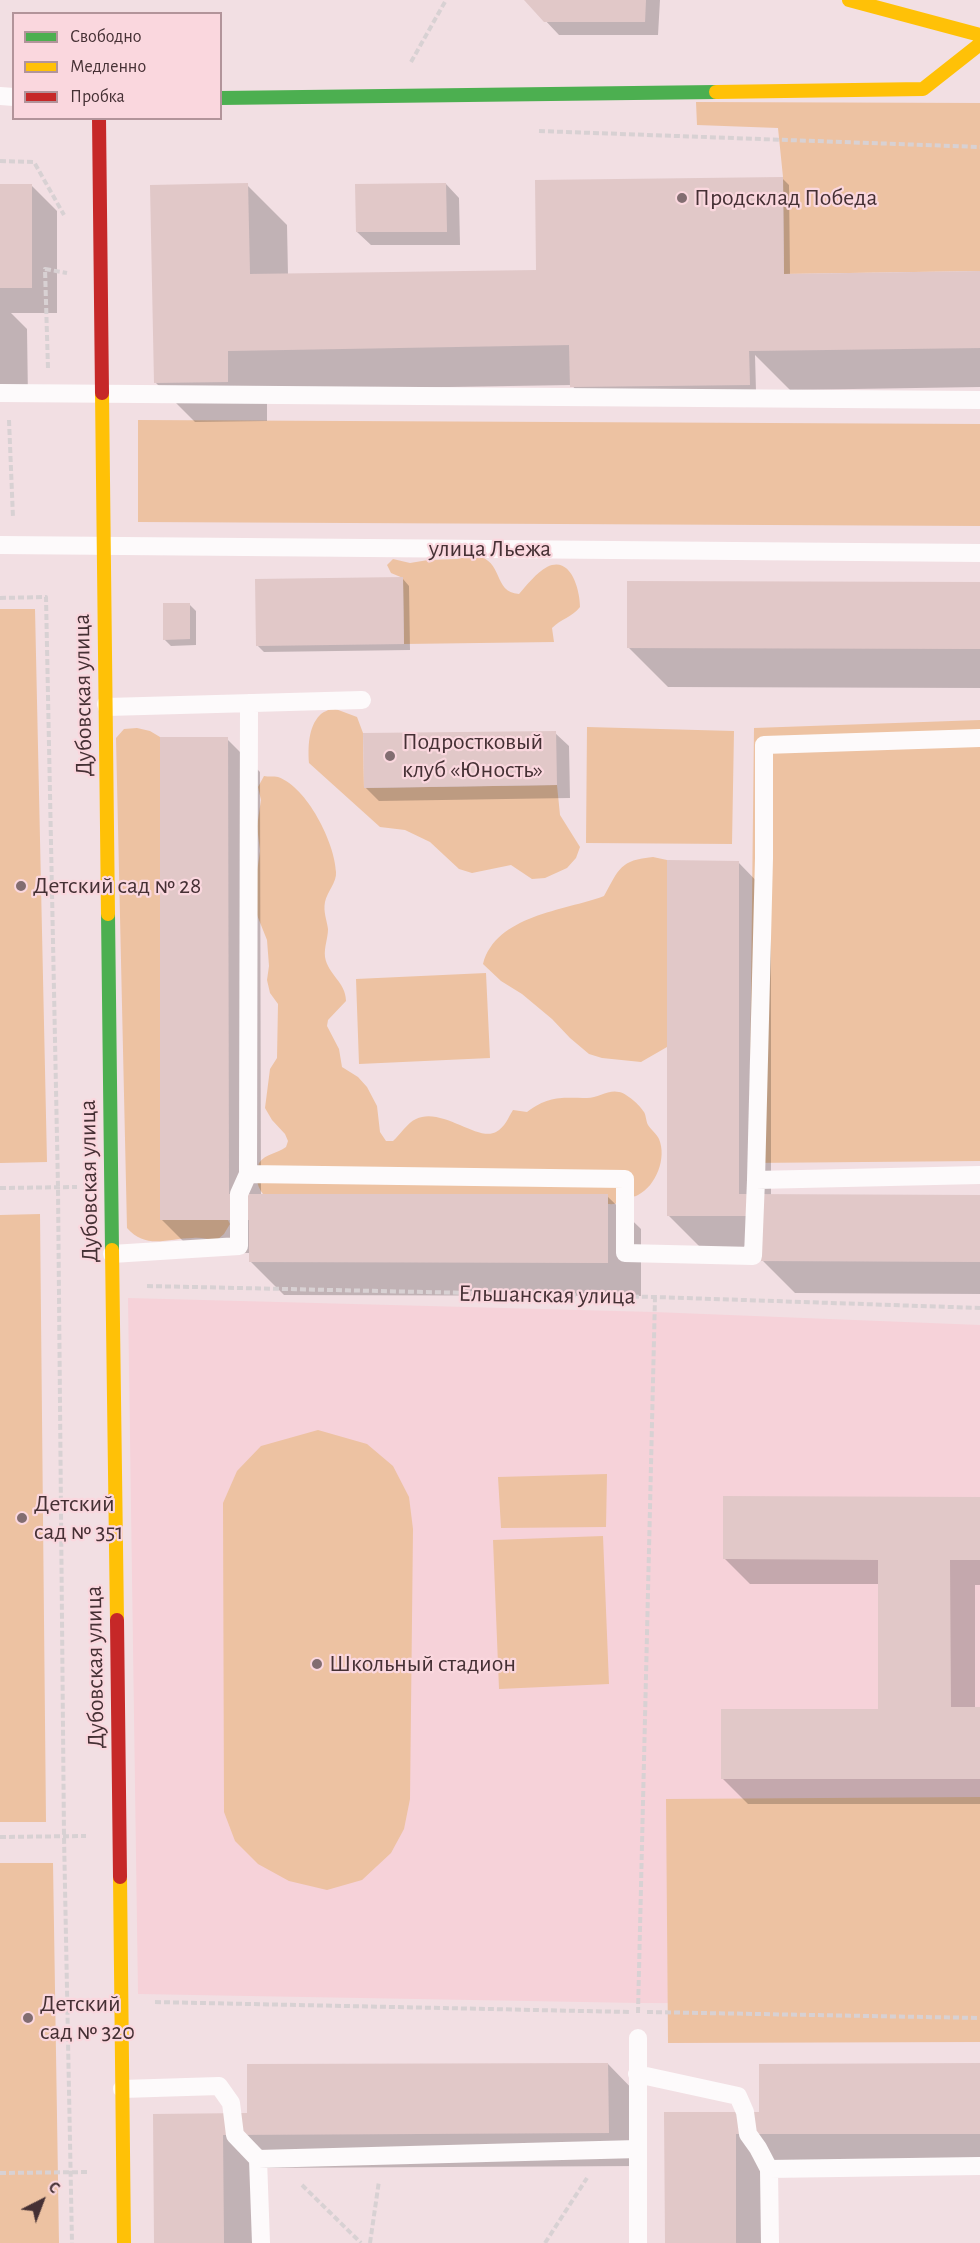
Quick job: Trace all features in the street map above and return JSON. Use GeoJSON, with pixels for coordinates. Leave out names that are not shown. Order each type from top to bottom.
{"type":"FeatureCollection","features":[{"type":"Feature","properties":{"kind":"street"},"geometry":{"type":"LineString","coordinates":[[849,0],[980,35]]}},
{"type":"Feature","properties":{"kind":"street"},"geometry":{"type":"LineString","coordinates":[[222,98],[922,89],[980,44]]}},
{"type":"Feature","properties":{"kind":"street","name":"Дубовская улица"},"geometry":{"type":"LineString","coordinates":[[99,120],[124,2243]]}},
{"type":"Feature","properties":{"kind":"lane"},"geometry":{"type":"LineString","coordinates":[[4,393],[980,400]]}},
{"type":"Feature","properties":{"kind":"lane","name":"улица Льежа"},"geometry":{"type":"LineString","coordinates":[[7,544],[980,553]]}},
{"type":"Feature","properties":{"kind":"lane"},"geometry":{"type":"LineString","coordinates":[[106,704],[107,707],[362,700]]}},
{"type":"Feature","properties":{"kind":"lane"},"geometry":{"type":"LineString","coordinates":[[112,1254],[239,1246],[239,1194],[248,1174],[249,703]]}},
{"type":"Feature","properties":{"kind":"lane"},"geometry":{"type":"LineString","coordinates":[[248,1174],[626,1179],[625,1253],[753,1256],[764,858],[764,745],[980,738]]}},
{"type":"Feature","properties":{"kind":"lane"},"geometry":{"type":"LineString","coordinates":[[756,1180],[980,1175]]}},
{"type":"Feature","properties":{"kind":"lane"},"geometry":{"type":"LineString","coordinates":[[638,2038],[638,2243]]}},
{"type":"Feature","properties":{"kind":"lane"},"geometry":{"type":"LineString","coordinates":[[638,2074],[738,2096],[745,2112],[748,2134],[769,2169],[770,2243]]}},
{"type":"Feature","properties":{"kind":"lane"},"geometry":{"type":"LineString","coordinates":[[122,2089],[219,2086],[231,2103],[235,2135],[267,2159],[638,2150]]}},
{"type":"Feature","properties":{"kind":"lane"},"geometry":{"type":"LineString","coordinates":[[261,2243],[267,2159]]}},
{"type":"Feature","properties":{"kind":"lane"},"geometry":{"type":"LineString","coordinates":[[769,2169],[980,2166]]}},
{"type":"Feature","properties":{"kind":"path"},"geometry":{"type":"LineString","coordinates":[[529,131],[980,147]]}},
{"type":"Feature","properties":{"kind":"path"},"geometry":{"type":"LineString","coordinates":[[0,161],[34,162],[67,220]]}},
{"type":"Feature","properties":{"kind":"path"},"geometry":{"type":"LineString","coordinates":[[45,269],[49,393]]}},
{"type":"Feature","properties":{"kind":"path"},"geometry":{"type":"LineString","coordinates":[[4,393],[7,544]]}},
{"type":"Feature","properties":{"kind":"path"},"geometry":{"type":"LineString","coordinates":[[0,598],[46,597],[58,1187],[64,1836],[72,2243]]}},
{"type":"Feature","properties":{"kind":"path"},"geometry":{"type":"LineString","coordinates":[[0,1188],[111,1187]]}},
{"type":"Feature","properties":{"kind":"path","name":"Ельшанская улица"},"geometry":{"type":"LineString","coordinates":[[113,1285],[655,1297],[980,1308]]}},
{"type":"Feature","properties":{"kind":"path"},"geometry":{"type":"LineString","coordinates":[[638,2038],[655,1297]]}},
{"type":"Feature","properties":{"kind":"path"},"geometry":{"type":"LineString","coordinates":[[0,1838],[120,1835]]}},
{"type":"Feature","properties":{"kind":"path"},"geometry":{"type":"LineString","coordinates":[[122,2001],[980,2018]]}},
{"type":"Feature","properties":{"kind":"path"},"geometry":{"type":"LineString","coordinates":[[545,2243],[605,2150]]}},
{"type":"Feature","properties":{"kind":"path"},"geometry":{"type":"LineString","coordinates":[[370,2243],[383,2156]]}},
{"type":"Feature","properties":{"kind":"path"},"geometry":{"type":"LineString","coordinates":[[267,2159],[361,2243]]}},
{"type":"Feature","properties":{"kind":"path"},"geometry":{"type":"LineString","coordinates":[[0,2173],[70,2172]]}},
{"type":"Feature","properties":{"kind":"shaded area"},"geometry":{"type":"Polygon","coordinates":[[[696,102],[980,103],[980,271],[784,274],[783,177],[778,128],[697,125],[696,102]]]}},
{"type":"Feature","properties":{"kind":"shaded area"},"geometry":{"type":"Polygon","coordinates":[[[138,420],[980,424],[980,526],[138,522],[138,420]]]}},
{"type":"Feature","properties":{"kind":"shaded area"},"geometry":{"type":"Polygon","coordinates":[[[475,555],[491,563],[505,588],[519,594],[535,576],[547,567],[562,566],[568,570],[576,584],[580,607],[552,628],[554,642],[404,644],[403,578],[391,573],[387,565],[393,559],[410,563],[475,555]]]}},
{"type":"Feature","properties":{"kind":"shaded area","name":"Детский сад № 28"},"geometry":{"type":"Polygon","coordinates":[[[0,609],[35,609],[47,1162],[0,1163],[0,609]]]}},
{"type":"Feature","properties":{"kind":"shaded area"},"geometry":{"type":"Polygon","coordinates":[[[333,708],[357,717],[363,733],[364,788],[557,785],[560,815],[580,847],[576,858],[567,868],[545,878],[532,879],[511,865],[472,873],[459,869],[430,842],[405,830],[380,827],[309,763],[309,744],[313,725],[321,714],[333,708]]]}},
{"type":"Feature","properties":{"kind":"shaded area"},"geometry":{"type":"Polygon","coordinates":[[[980,720],[980,1161],[749,1163],[754,728],[980,720]]]}},
{"type":"Feature","properties":{"kind":"shaded area"},"geometry":{"type":"Polygon","coordinates":[[[587,727],[734,731],[732,844],[586,843],[587,727]]]}},
{"type":"Feature","properties":{"kind":"shaded area"},"geometry":{"type":"Polygon","coordinates":[[[137,728],[150,731],[160,737],[160,1220],[228,1220],[230,1224],[217,1240],[196,1238],[150,1241],[134,1235],[127,1228],[116,738],[124,729],[137,728]]]}},
{"type":"Feature","properties":{"kind":"shaded area"},"geometry":{"type":"Polygon","coordinates":[[[264,776],[278,777],[299,792],[318,817],[331,846],[336,876],[325,902],[328,929],[325,957],[343,989],[346,1001],[328,1020],[327,1026],[339,1049],[342,1067],[358,1077],[367,1087],[377,1106],[380,1132],[386,1141],[393,1141],[413,1121],[426,1116],[448,1120],[488,1134],[502,1128],[513,1110],[527,1112],[550,1100],[591,1098],[619,1092],[629,1097],[642,1109],[648,1125],[658,1137],[661,1146],[661,1163],[658,1171],[644,1191],[611,1204],[608,1204],[608,1194],[263,1194],[257,1179],[259,1163],[265,1157],[286,1147],[288,1141],[265,1108],[270,1069],[277,1058],[278,1004],[270,993],[267,980],[269,966],[267,940],[257,915],[252,889],[260,851],[257,826],[261,800],[258,787],[264,776]]]}},
{"type":"Feature","properties":{"kind":"shaded area"},"geometry":{"type":"Polygon","coordinates":[[[653,857],[667,860],[667,1047],[641,1062],[602,1058],[589,1054],[552,1019],[522,994],[501,981],[483,964],[490,948],[516,925],[533,917],[604,896],[617,873],[627,864],[642,858],[653,857]]]}},
{"type":"Feature","properties":{"kind":"shaded area"},"geometry":{"type":"Polygon","coordinates":[[[486,973],[490,1058],[359,1064],[356,979],[486,973]]]}},
{"type":"Feature","properties":{"kind":"shaded area","name":"Детский сад № 351"},"geometry":{"type":"Polygon","coordinates":[[[40,1214],[46,1822],[0,1822],[0,1215],[40,1214]]]}},
{"type":"Feature","properties":{"kind":"shaded area"},"geometry":{"type":"Polygon","coordinates":[[[128,1298],[654,1312],[980,1325],[980,2004],[639,2003],[138,1994],[128,1298]]]}},
{"type":"Feature","properties":{"kind":"shaded area","name":"Школьный стадион"},"geometry":{"type":"Polygon","coordinates":[[[318,1430],[367,1444],[393,1466],[409,1497],[413,1529],[410,1799],[404,1829],[391,1853],[362,1880],[327,1890],[289,1881],[258,1864],[235,1841],[224,1812],[223,1503],[237,1471],[261,1446],[318,1430]]]}},
{"type":"Feature","properties":{"kind":"shaded area"},"geometry":{"type":"Polygon","coordinates":[[[607,1474],[606,1527],[501,1528],[498,1477],[607,1474]]]}},
{"type":"Feature","properties":{"kind":"shaded area"},"geometry":{"type":"Polygon","coordinates":[[[603,1536],[609,1684],[499,1689],[493,1540],[603,1536]]]}},
{"type":"Feature","properties":{"kind":"shaded area"},"geometry":{"type":"Polygon","coordinates":[[[980,1797],[980,2042],[668,2043],[666,1799],[980,1797]]]}},
{"type":"Feature","properties":{"kind":"shaded area","name":"Детский сад № 320"},"geometry":{"type":"Polygon","coordinates":[[[0,1863],[53,1863],[59,2243],[0,2243],[0,1863]]]}},
{"type":"Feature","properties":{"kind":"building"},"geometry":{"type":"Polygon","coordinates":[[[524,0],[646,0],[645,22],[544,22],[524,0]]]}},
{"type":"Feature","properties":{"kind":"building"},"geometry":{"type":"Polygon","coordinates":[[[783,177],[784,274],[980,271],[980,348],[749,351],[750,385],[570,387],[569,345],[228,351],[228,382],[154,383],[150,185],[248,183],[250,274],[536,270],[535,180],[783,177]]]}},
{"type":"Feature","properties":{"kind":"building"},"geometry":{"type":"Polygon","coordinates":[[[446,183],[447,232],[356,232],[355,184],[446,183]]]}},
{"type":"Feature","properties":{"kind":"building"},"geometry":{"type":"Polygon","coordinates":[[[0,184],[32,184],[32,288],[0,288],[0,184]]]}},
{"type":"Feature","properties":{"kind":"building"},"geometry":{"type":"Polygon","coordinates":[[[403,577],[404,644],[256,646],[255,579],[403,577]]]}},
{"type":"Feature","properties":{"kind":"building"},"geometry":{"type":"Polygon","coordinates":[[[627,581],[980,582],[980,649],[627,648],[627,581]]]}},
{"type":"Feature","properties":{"kind":"building"},"geometry":{"type":"Polygon","coordinates":[[[163,603],[190,603],[190,639],[163,640],[163,603]]]}},
{"type":"Feature","properties":{"kind":"building"},"geometry":{"type":"Polygon","coordinates":[[[556,731],[557,785],[364,788],[363,733],[556,731]]]}},
{"type":"Feature","properties":{"kind":"building"},"geometry":{"type":"Polygon","coordinates":[[[160,737],[228,737],[229,1194],[608,1194],[608,1263],[249,1262],[249,1220],[160,1220],[160,737]]]}},
{"type":"Feature","properties":{"kind":"building"},"geometry":{"type":"Polygon","coordinates":[[[667,860],[739,861],[739,1194],[980,1195],[980,1262],[761,1261],[761,1216],[667,1216],[667,860]]]}},
{"type":"Feature","properties":{"kind":"building"},"geometry":{"type":"Polygon","coordinates":[[[723,1496],[980,1497],[980,1560],[950,1560],[951,1707],[980,1707],[980,1779],[721,1779],[721,1709],[878,1709],[878,1560],[723,1559],[723,1496]]]}},
{"type":"Feature","properties":{"kind":"building"},"geometry":{"type":"Polygon","coordinates":[[[608,2063],[609,2133],[223,2135],[224,2243],[154,2243],[153,2114],[247,2113],[247,2064],[608,2063]]]}},
{"type":"Feature","properties":{"kind":"building"},"geometry":{"type":"Polygon","coordinates":[[[980,2063],[980,2134],[736,2134],[736,2243],[665,2243],[664,2112],[759,2112],[759,2064],[980,2063]]]}},
{"type":"Feature","properties":{"kind":"traffic: fast"},"geometry":{"type":"LineString","coordinates":[[222,98],[716,92]]}},
{"type":"Feature","properties":{"kind":"traffic: fast"},"geometry":{"type":"LineString","coordinates":[[108,914],[112,1250]]}},
{"type":"Feature","properties":{"kind":"traffic: slow"},"geometry":{"type":"LineString","coordinates":[[849,0],[980,35]]}},
{"type":"Feature","properties":{"kind":"traffic: slow"},"geometry":{"type":"LineString","coordinates":[[716,92],[923,89],[980,44]]}},
{"type":"Feature","properties":{"kind":"traffic: slow"},"geometry":{"type":"LineString","coordinates":[[102,393],[108,914]]}},
{"type":"Feature","properties":{"kind":"traffic: slow"},"geometry":{"type":"LineString","coordinates":[[112,1250],[117,1620]]}},
{"type":"Feature","properties":{"kind":"traffic: slow"},"geometry":{"type":"LineString","coordinates":[[120,1877],[124,2243]]}},
{"type":"Feature","properties":{"kind":"traffic: jam"},"geometry":{"type":"LineString","coordinates":[[99,120],[102,393]]}},
{"type":"Feature","properties":{"kind":"traffic: jam"},"geometry":{"type":"LineString","coordinates":[[117,1620],[120,1877]]}},
{"type":"Feature","properties":{"kind":"place","name":"Продсклад Победа"},"geometry":{"type":"Point","coordinates":[682,198]}},
{"type":"Feature","properties":{"kind":"place","name":"Подростковый клуб «Юность»"},"geometry":{"type":"Point","coordinates":[390,756]}},
{"type":"Feature","properties":{"kind":"place","name":"Детский сад № 28"},"geometry":{"type":"Point","coordinates":[21,886]}},
{"type":"Feature","properties":{"kind":"place","name":"Детский сад № 351"},"geometry":{"type":"Point","coordinates":[22,1518]}},
{"type":"Feature","properties":{"kind":"place","name":"Школьный стадион"},"geometry":{"type":"Point","coordinates":[317,1664]}},
{"type":"Feature","properties":{"kind":"place","name":"Детский сад № 320"},"geometry":{"type":"Point","coordinates":[28,2018]}}]}
